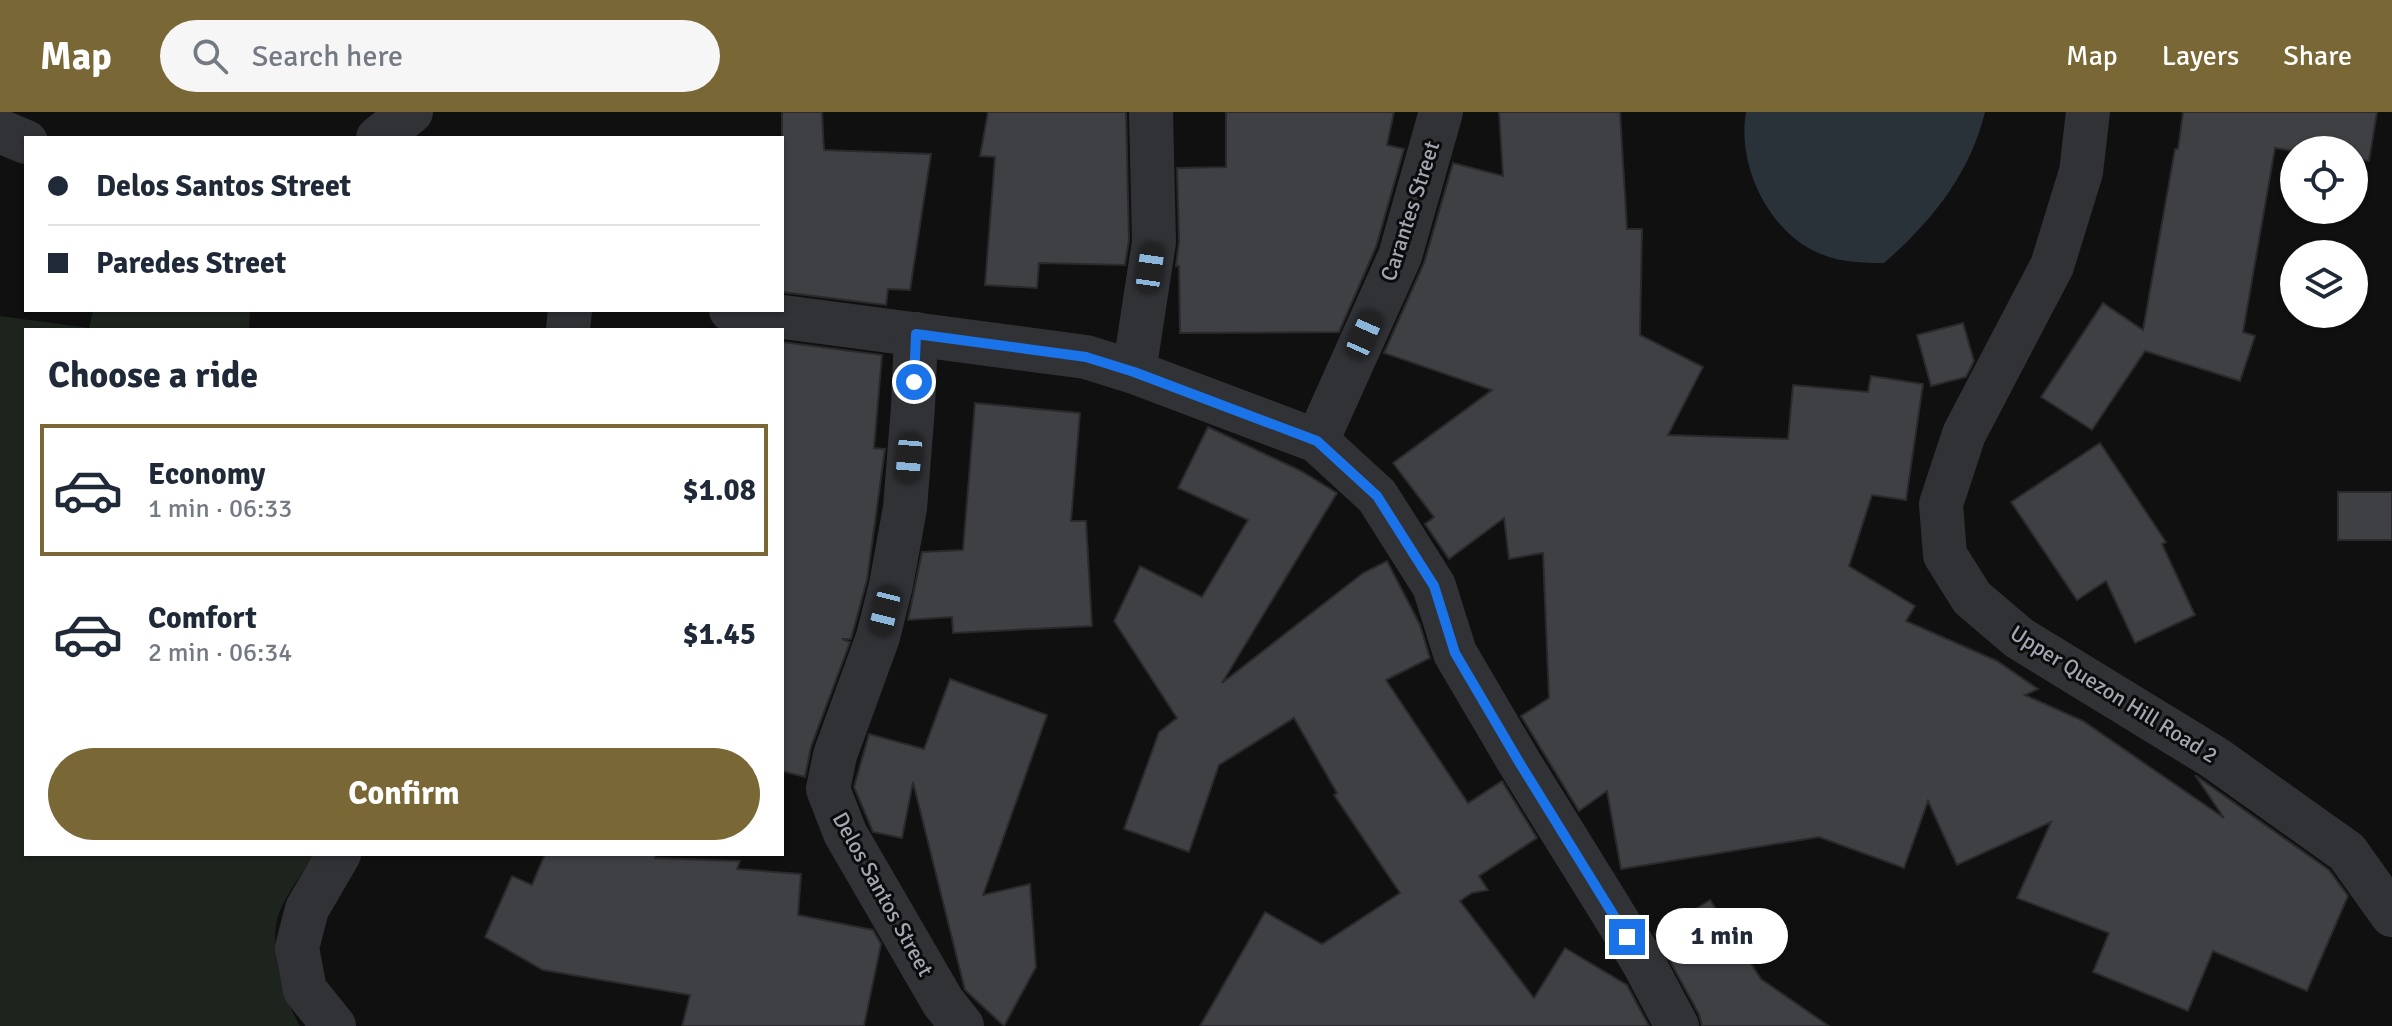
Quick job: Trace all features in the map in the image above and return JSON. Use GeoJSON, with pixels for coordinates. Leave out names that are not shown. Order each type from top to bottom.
{"type":"FeatureCollection","features":[{"type":"Feature","properties":{"kind":"street"},"geometry":{"type":"LineString","coordinates":[[381,136],[411,112]]}},
{"type":"Feature","properties":{"kind":"street"},"geometry":{"type":"LineString","coordinates":[[1134,372],[1154,242],[1151,112]]}},
{"type":"Feature","properties":{"kind":"street","name":"Carantes Street"},"geometry":{"type":"LineString","coordinates":[[1317,441],[1400,256],[1441,112]]}},
{"type":"Feature","properties":{"kind":"street","name":"Upper Quezon Hill Road 2"},"geometry":{"type":"LineString","coordinates":[[2088,112],[2081,172],[2052,266],[1964,434],[1941,504],[1945,555],[1972,598],[2019,638],[2215,758],[2347,852],[2392,915]]}},
{"type":"Feature","properties":{"kind":"street"},"geometry":{"type":"LineString","coordinates":[[0,131],[24,141]]}},
{"type":"Feature","properties":{"kind":"street"},"geometry":{"type":"LineString","coordinates":[[746,312],[1086,357],[1317,441],[1377,496],[1434,586],[1455,653],[1643,962],[1677,1026]]}},
{"type":"Feature","properties":{"kind":"street","name":"Delos Santos Street"},"geometry":{"type":"LineString","coordinates":[[916,334],[905,508],[891,585],[878,637],[835,755],[828,789],[845,833],[943,1002],[962,1026]]}},
{"type":"Feature","properties":{"kind":"street"},"geometry":{"type":"LineString","coordinates":[[334,1026],[305,990],[297,948],[307,909],[338,856]]}},
{"type":"Feature","properties":{"kind":"shaded area"},"geometry":{"type":"Polygon","coordinates":[[[1746,112],[1985,112],[1970,156],[1933,214],[1884,263],[1865,263],[1829,257],[1812,250],[1781,225],[1758,191],[1751,172],[1744,132],[1746,112]]]}},
{"type":"Feature","properties":{"kind":"shaded area"},"geometry":{"type":"Polygon","coordinates":[[[93,312],[250,312],[249,328],[89,328],[93,312]]]}},
{"type":"Feature","properties":{"kind":"shaded area"},"geometry":{"type":"Polygon","coordinates":[[[0,316],[89,328],[24,328],[24,856],[313,856],[286,898],[276,926],[279,971],[300,1026],[0,1026],[0,316]]]}},
{"type":"Feature","properties":{"kind":"building"},"geometry":{"type":"Polygon","coordinates":[[[782,112],[822,112],[824,150],[931,154],[910,290],[888,289],[886,305],[784,292],[782,112]]]}},
{"type":"Feature","properties":{"kind":"building"},"geometry":{"type":"Polygon","coordinates":[[[988,112],[1126,112],[1129,240],[1125,265],[1039,263],[1037,288],[985,285],[995,157],[980,156],[988,112]]]}},
{"type":"Feature","properties":{"kind":"building"},"geometry":{"type":"Polygon","coordinates":[[[1226,112],[1394,112],[1387,145],[1404,149],[1376,247],[1339,332],[1180,333],[1179,266],[1176,266],[1179,241],[1177,168],[1226,167],[1226,112]]]}},
{"type":"Feature","properties":{"kind":"building"},"geometry":{"type":"Polygon","coordinates":[[[1499,112],[1620,112],[1627,229],[1642,229],[1640,335],[1703,367],[1668,435],[1788,439],[1793,385],[1868,392],[1871,376],[1923,384],[1906,500],[1872,495],[1849,566],[1915,606],[1906,621],[1997,661],[2038,689],[2025,695],[2083,721],[2224,818],[2195,775],[2329,870],[2348,896],[2307,991],[2213,951],[2188,1011],[2093,972],[2109,933],[2017,898],[2051,822],[1957,865],[1928,801],[1904,868],[1819,837],[1621,869],[1607,791],[1579,811],[1521,716],[1549,698],[1543,553],[1509,559],[1504,518],[1449,559],[1425,524],[1434,517],[1393,463],[1492,390],[1384,353],[1424,263],[1453,163],[1503,176],[1499,112]]]}},
{"type":"Feature","properties":{"kind":"building"},"geometry":{"type":"Polygon","coordinates":[[[2183,112],[2377,112],[2369,161],[2368,136],[2280,136],[2280,149],[2275,148],[2243,332],[2255,336],[2240,381],[2145,351],[2092,430],[2041,397],[2103,303],[2143,330],[2175,149],[2178,149],[2183,112]]]}},
{"type":"Feature","properties":{"kind":"building"},"geometry":{"type":"Polygon","coordinates":[[[1963,323],[1974,361],[1966,377],[1931,386],[1917,335],[1963,323]]]}},
{"type":"Feature","properties":{"kind":"building"},"geometry":{"type":"Polygon","coordinates":[[[784,342],[882,355],[874,448],[885,449],[867,580],[851,639],[842,639],[850,642],[811,747],[805,777],[784,772],[784,342]]]}},
{"type":"Feature","properties":{"kind":"building"},"geometry":{"type":"Polygon","coordinates":[[[975,403],[1080,413],[1071,521],[1086,521],[1092,626],[953,633],[952,617],[908,620],[922,552],[963,550],[975,403]]]}},
{"type":"Feature","properties":{"kind":"building"},"geometry":{"type":"Polygon","coordinates":[[[1208,427],[1301,471],[1337,493],[1222,683],[1363,573],[1387,561],[1420,625],[1430,658],[1386,680],[1468,803],[1502,781],[1537,838],[1479,876],[1488,890],[1472,893],[1460,901],[1534,998],[1565,948],[1627,985],[1649,1026],[1200,1026],[1265,912],[1322,944],[1400,893],[1334,795],[1337,793],[1294,718],[1219,765],[1189,852],[1124,829],[1159,732],[1177,718],[1114,621],[1140,566],[1202,597],[1248,520],[1178,488],[1208,427]]]}},
{"type":"Feature","properties":{"kind":"building"},"geometry":{"type":"Polygon","coordinates":[[[2100,443],[2166,542],[2162,544],[2195,615],[2135,643],[2106,581],[2077,600],[2011,502],[2100,443]]]}},
{"type":"Feature","properties":{"kind":"building"},"geometry":{"type":"Polygon","coordinates":[[[2338,492],[2392,492],[2392,540],[2338,540],[2338,492]]]}},
{"type":"Feature","properties":{"kind":"building"},"geometry":{"type":"Polygon","coordinates":[[[950,679],[1047,715],[983,895],[1030,884],[1036,967],[1004,1026],[965,990],[913,782],[902,838],[873,832],[854,787],[869,734],[924,749],[950,679]]]}},
{"type":"Feature","properties":{"kind":"building"},"geometry":{"type":"Polygon","coordinates":[[[544,856],[656,856],[740,861],[737,869],[801,874],[798,915],[873,930],[881,944],[864,1026],[682,1026],[690,995],[543,970],[485,937],[512,876],[532,885],[544,856]]]}},
{"type":"Feature","properties":{"kind":"building"},"geometry":{"type":"Polygon","coordinates":[[[1710,900],[1761,979],[1829,1026],[1702,1026],[1699,1014],[1655,934],[1710,900]]]}},
{"type":"Feature","properties":{"kind":"route"},"geometry":{"type":"LineString","coordinates":[[914,382],[916,334],[1086,357],[1317,441],[1377,496],[1434,586],[1455,653],[1627,937]]}}]}
